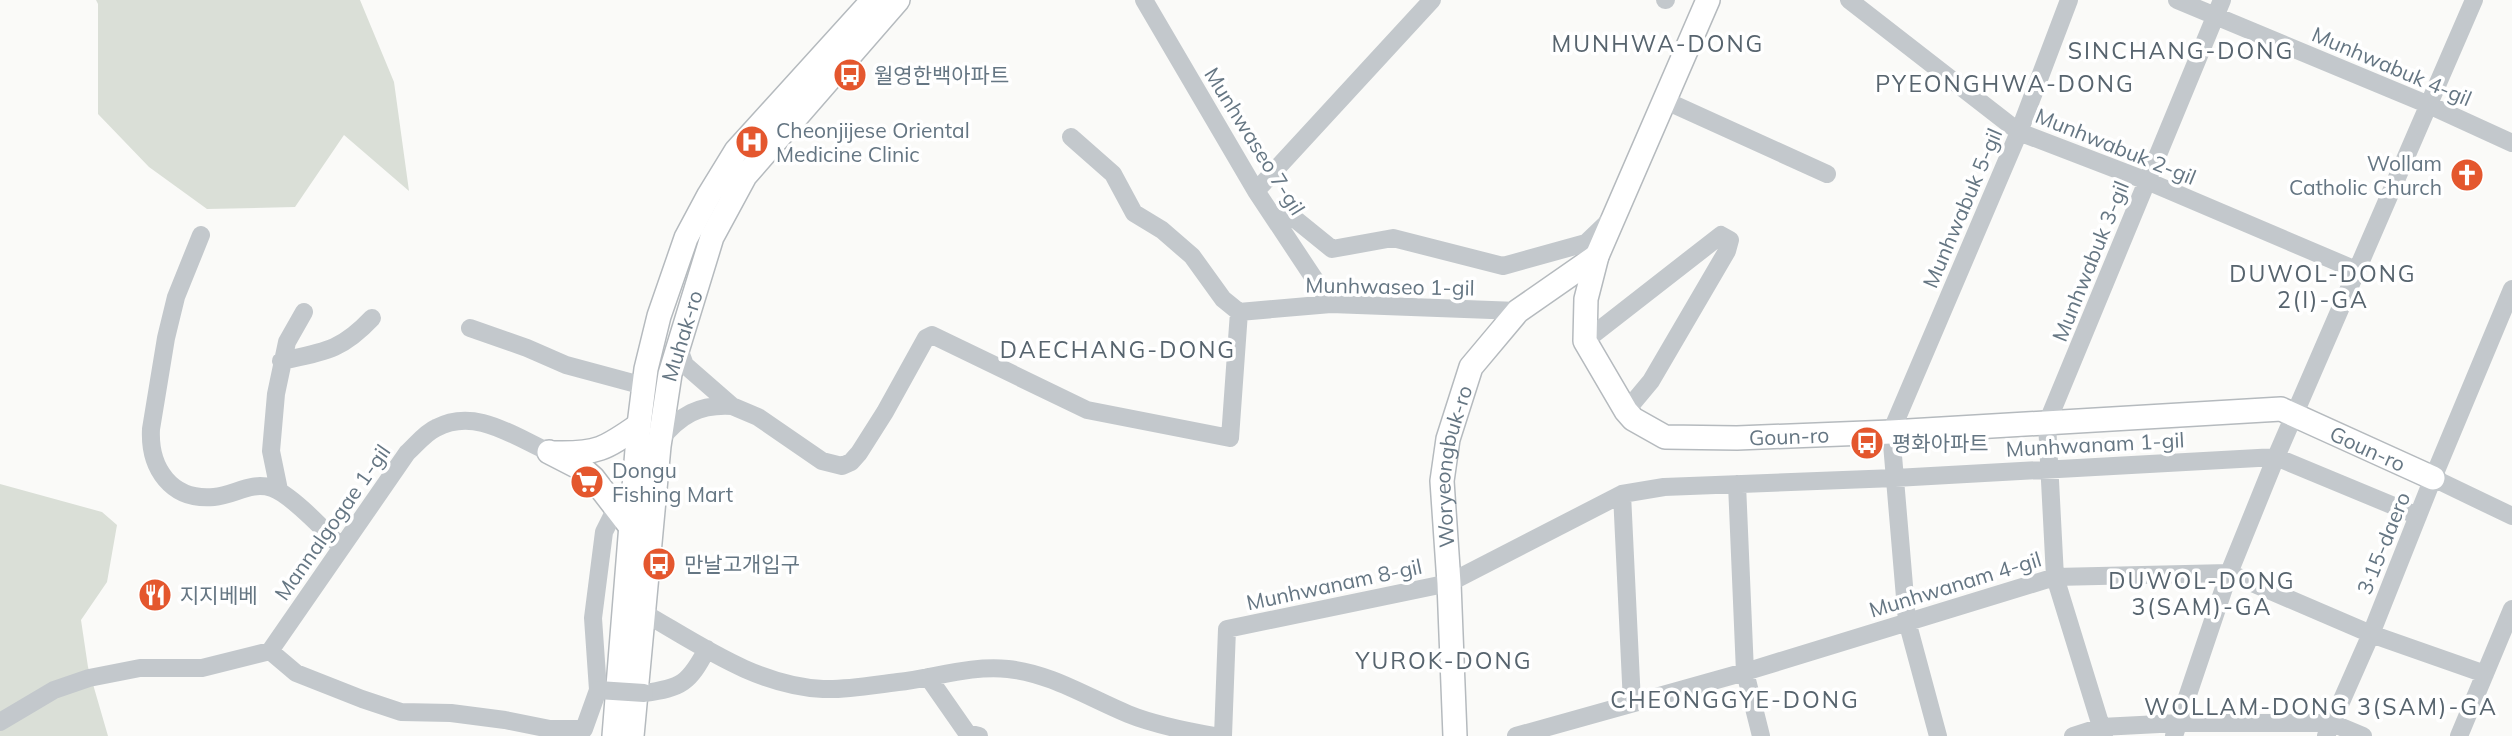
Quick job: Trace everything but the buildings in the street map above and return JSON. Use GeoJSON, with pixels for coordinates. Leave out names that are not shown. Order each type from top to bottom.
{"type":"FeatureCollection","features":[{"type":"Feature","properties":{"kind":"main road","name":"Muhak-ro"},"geometry":{"type":"LineString","coordinates":[[614,736],[634,472],[644,386],[659,316],[686,238],[736,151],[873,0]]}},
{"type":"Feature","properties":{"kind":"main road","name":"Muhak-ro"},"geometry":{"type":"LineString","coordinates":[[632,736],[660,441],[670,373],[712,237],[745,176],[898,0]]}},
{"type":"Feature","properties":{"kind":"main road"},"geometry":{"type":"LineString","coordinates":[[1585,341],[1586,299],[1597,256],[1708,0]]}},
{"type":"Feature","properties":{"kind":"main road","name":"Woryeongbuk-ro"},"geometry":{"type":"LineString","coordinates":[[1454,736],[1450,583],[1442,481],[1448,439],[1471,367],[1518,311],[1597,256]]}},
{"type":"Feature","properties":{"kind":"main road","name":"Goun-ro"},"geometry":{"type":"LineString","coordinates":[[1585,341],[1626,411],[1633,419],[1665,437],[1737,438],[1891,432],[2281,409],[2293,421],[2433,478]]}},
{"type":"Feature","properties":{"kind":"main road"},"geometry":{"type":"LineString","coordinates":[[549,453],[598,450],[611,445],[639,425]]}},
{"type":"Feature","properties":{"kind":"main road"},"geometry":{"type":"LineString","coordinates":[[549,453],[584,470],[601,486],[630,526]]}},
{"type":"Feature","properties":{"kind":"street","name":"Munhwaseo 7-gil"},"geometry":{"type":"LineString","coordinates":[[1144,0],[1256,191],[1331,304]]}},
{"type":"Feature","properties":{"kind":"street"},"geometry":{"type":"LineString","coordinates":[[1256,191],[1432,0]]}},
{"type":"Feature","properties":{"kind":"street","name":"Munhwabuk 2-gil"},"geometry":{"type":"LineString","coordinates":[[1849,0],[2019,132],[2147,181],[2356,270]]}},
{"type":"Feature","properties":{"kind":"street","name":"Munhwabuk 5-gil"},"geometry":{"type":"LineString","coordinates":[[1891,432],[2019,132],[2069,0]]}},
{"type":"Feature","properties":{"kind":"street","name":"Munhwabuk 4-gil"},"geometry":{"type":"LineString","coordinates":[[2177,0],[2219,8],[2512,143]]}},
{"type":"Feature","properties":{"kind":"street"},"geometry":{"type":"LineString","coordinates":[[2176,730],[2229,573],[2276,457],[2474,0]]}},
{"type":"Feature","properties":{"kind":"street","name":"Munhwabuk 3-gil"},"geometry":{"type":"LineString","coordinates":[[2048,423],[2219,8]]}},
{"type":"Feature","properties":{"kind":"street"},"geometry":{"type":"LineString","coordinates":[[1664,100],[1827,174]]}},
{"type":"Feature","properties":{"kind":"street"},"geometry":{"type":"LineString","coordinates":[[678,346],[685,365],[732,406],[758,417],[822,461],[837,467],[845,466],[855,459],[926,338],[932,335],[1087,410],[1230,438],[1239,312],[1223,299],[1192,256],[1162,230],[1134,213],[1112,174],[1071,137]]}},
{"type":"Feature","properties":{"kind":"street"},"geometry":{"type":"LineString","coordinates":[[1276,219],[1295,219],[1332,249],[1393,238],[1503,266],[1586,243],[1615,215]]}},
{"type":"Feature","properties":{"kind":"street"},"geometry":{"type":"LineString","coordinates":[[201,235],[176,297],[166,338],[151,429],[153,456],[157,468],[166,480],[177,488],[202,497],[217,497],[261,485],[279,491],[341,547]]}},
{"type":"Feature","properties":{"kind":"street"},"geometry":{"type":"LineString","coordinates":[[1585,341],[1721,235],[1730,240],[1727,251],[1651,381],[1626,411]]}},
{"type":"Feature","properties":{"kind":"street","name":"3·15-daero"},"geometry":{"type":"LineString","coordinates":[[2329,730],[2512,289]]}},
{"type":"Feature","properties":{"kind":"street","name":"Munhwaseo 1-gil"},"geometry":{"type":"LineString","coordinates":[[1239,312],[1331,304],[1518,311]]}},
{"type":"Feature","properties":{"kind":"street"},"geometry":{"type":"LineString","coordinates":[[279,491],[271,450],[281,361],[287,342],[304,312]]}},
{"type":"Feature","properties":{"kind":"street"},"geometry":{"type":"LineString","coordinates":[[281,361],[340,346],[355,336],[372,318]]}},
{"type":"Feature","properties":{"kind":"street"},"geometry":{"type":"LineString","coordinates":[[470,328],[566,365],[644,386]]}},
{"type":"Feature","properties":{"kind":"street"},"geometry":{"type":"LineString","coordinates":[[660,441],[671,425],[683,416],[708,407],[732,406]]}},
{"type":"Feature","properties":{"kind":"street","name":"Mannalgogae 1-gil"},"geometry":{"type":"LineString","coordinates":[[270,651],[407,453],[435,428],[463,419],[486,422],[549,453]]}},
{"type":"Feature","properties":{"kind":"street"},"geometry":{"type":"LineString","coordinates":[[2048,423],[2055,576],[2102,732]]}},
{"type":"Feature","properties":{"kind":"street"},"geometry":{"type":"LineString","coordinates":[[1891,432],[1907,621],[1938,736]]}},
{"type":"Feature","properties":{"kind":"street","name":"Munhwanam 1-gil"},"geometry":{"type":"LineString","coordinates":[[1450,583],[1622,494],[1664,487],[1895,478],[2276,457],[2418,516]]}},
{"type":"Feature","properties":{"kind":"street"},"geometry":{"type":"LineString","coordinates":[[0,722],[54,690],[89,678],[140,668],[202,668],[270,651],[296,673],[401,712],[451,713],[550,729],[584,729],[598,690],[593,618],[604,532],[634,472]]}},
{"type":"Feature","properties":{"kind":"street"},"geometry":{"type":"LineString","coordinates":[[2433,478],[2512,516]]}},
{"type":"Feature","properties":{"kind":"street"},"geometry":{"type":"LineString","coordinates":[[1737,484],[1745,672],[1761,736]]}},
{"type":"Feature","properties":{"kind":"street"},"geometry":{"type":"LineString","coordinates":[[1622,494],[1632,703]]}},
{"type":"Feature","properties":{"kind":"street","name":"Munhwanam 4-gil"},"geometry":{"type":"LineString","coordinates":[[1516,736],[1745,672],[2055,576],[2229,573],[2371,634],[2485,674]]}},
{"type":"Feature","properties":{"kind":"street","name":"Munhwanam 8-gil"},"geometry":{"type":"LineString","coordinates":[[1223,736],[1227,629],[1450,583]]}},
{"type":"Feature","properties":{"kind":"street"},"geometry":{"type":"LineString","coordinates":[[2459,736],[2512,609]]}},
{"type":"Feature","properties":{"kind":"street"},"geometry":{"type":"LineString","coordinates":[[644,613],[733,664],[798,686],[825,689],[978,669],[1008,669],[1033,674],[1130,715],[1215,736]]}},
{"type":"Feature","properties":{"kind":"street"},"geometry":{"type":"LineString","coordinates":[[598,690],[643,693],[668,690],[694,674],[706,649]]}},
{"type":"Feature","properties":{"kind":"street"},"geometry":{"type":"LineString","coordinates":[[928,677],[967,733],[979,736]]}},
{"type":"Feature","properties":{"kind":"street"},"geometry":{"type":"LineString","coordinates":[[2073,736],[2102,732],[2176,730],[2329,730],[2363,736]]}},
{"type":"Feature","properties":{"kind":"shaded area"},"geometry":{"type":"Polygon","coordinates":[[[96,0],[360,0],[394,82],[409,191],[344,135],[295,207],[207,209],[149,167],[98,114],[96,0]]]}},
{"type":"Feature","properties":{"kind":"shaded area"},"geometry":{"type":"Polygon","coordinates":[[[0,484],[102,512],[117,525],[107,582],[81,620],[88,667],[108,736],[0,736],[0,484]]]}},
{"type":"Feature","properties":{"kind":"place","name":"월영한백아파트"},"geometry":{"type":"Point","coordinates":[850,75]}},
{"type":"Feature","properties":{"kind":"place","name":"Cheonjijese Oriental Medicine Clinic"},"geometry":{"type":"Point","coordinates":[752,142]}},
{"type":"Feature","properties":{"kind":"place","name":"Wollam Catholic Church"},"geometry":{"type":"Point","coordinates":[2467,175]}},
{"type":"Feature","properties":{"kind":"place","name":"평화아파트"},"geometry":{"type":"Point","coordinates":[1867,443]}},
{"type":"Feature","properties":{"kind":"place","name":"Dongu Fishing Mart"},"geometry":{"type":"Point","coordinates":[587,482]}},
{"type":"Feature","properties":{"kind":"place","name":"만날고개입구"},"geometry":{"type":"Point","coordinates":[659,564]}},
{"type":"Feature","properties":{"kind":"place","name":"지지베베"},"geometry":{"type":"Point","coordinates":[155,595]}},
{"type":"Feature","properties":{"kind":"district","name":"MUNHWA-DONG"},"geometry":{"type":"Point","coordinates":[1658,43]}},
{"type":"Feature","properties":{"kind":"district","name":"SINCHANG-DONG"},"geometry":{"type":"Point","coordinates":[2181,50]}},
{"type":"Feature","properties":{"kind":"district","name":"PYEONGHWA-DONG"},"geometry":{"type":"Point","coordinates":[2005,83]}},
{"type":"Feature","properties":{"kind":"district","name":"DUWOL-DONG 2(I)-GA"},"geometry":{"type":"Point","coordinates":[2323,286]}},
{"type":"Feature","properties":{"kind":"district","name":"DAECHANG-DONG"},"geometry":{"type":"Point","coordinates":[1118,349]}},
{"type":"Feature","properties":{"kind":"district","name":"DUWOL-DONG 3(SAM)-GA"},"geometry":{"type":"Point","coordinates":[2202,593]}},
{"type":"Feature","properties":{"kind":"district","name":"YUROK-DONG"},"geometry":{"type":"Point","coordinates":[1444,660]}},
{"type":"Feature","properties":{"kind":"district","name":"CHEONGGYE-DONG"},"geometry":{"type":"Point","coordinates":[1735,699]}},
{"type":"Feature","properties":{"kind":"district","name":"WOLLAM-DONG 3(SAM)-GA"},"geometry":{"type":"Point","coordinates":[2321,706]}}]}
